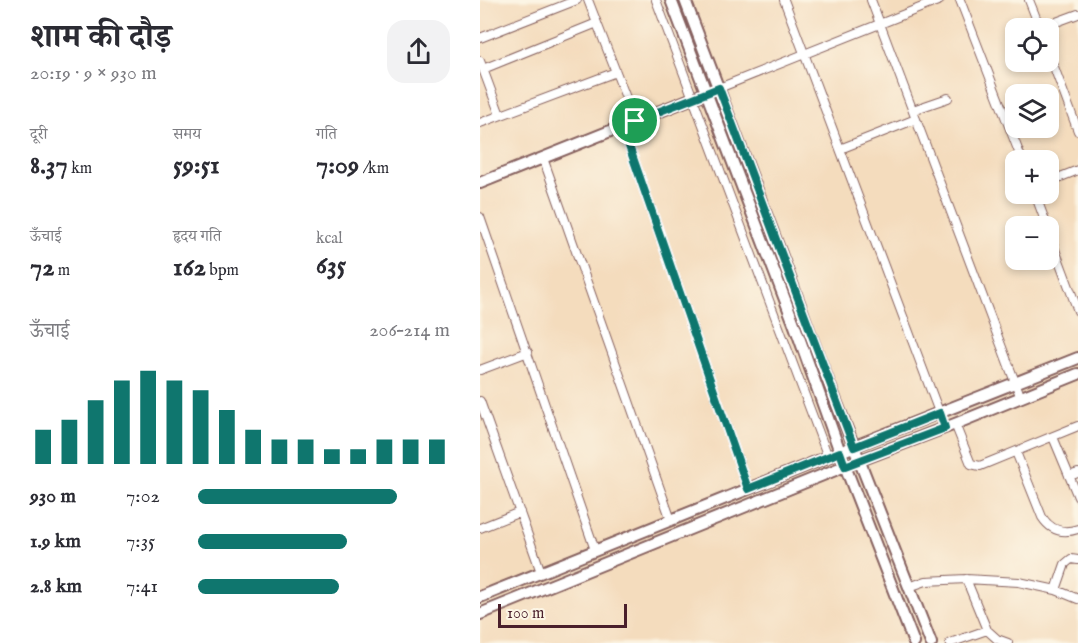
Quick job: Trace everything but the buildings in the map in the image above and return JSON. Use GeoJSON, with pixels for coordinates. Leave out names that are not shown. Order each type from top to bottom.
{"type":"FeatureCollection","features":[{"type":"Feature","properties":{"kind":"street"},"geometry":{"type":"LineString","coordinates":[[480,38],[577,0]]}},
{"type":"Feature","properties":{"kind":"street"},"geometry":{"type":"LineString","coordinates":[[588,0],[635,121]]}},
{"type":"Feature","properties":{"kind":"street"},"geometry":{"type":"LineString","coordinates":[[656,0],[828,457]]}},
{"type":"Feature","properties":{"kind":"street"},"geometry":{"type":"LineString","coordinates":[[671,0],[795,326],[845,466],[914,643]]}},
{"type":"Feature","properties":{"kind":"street"},"geometry":{"type":"LineString","coordinates":[[685,0],[854,447],[931,643]]}},
{"type":"Feature","properties":{"kind":"street"},"geometry":{"type":"LineString","coordinates":[[784,0],[940,413],[971,464],[980,466],[1078,426]]}},
{"type":"Feature","properties":{"kind":"street"},"geometry":{"type":"LineString","coordinates":[[871,0],[1022,398]]}},
{"type":"Feature","properties":{"kind":"street"},"geometry":{"type":"LineString","coordinates":[[480,183],[940,0]]}},
{"type":"Feature","properties":{"kind":"street"},"geometry":{"type":"LineString","coordinates":[[960,0],[1018,150]]}},
{"type":"Feature","properties":{"kind":"street"},"geometry":{"type":"LineString","coordinates":[[1029,0],[1036,18]]}},
{"type":"Feature","properties":{"kind":"street"},"geometry":{"type":"LineString","coordinates":[[1059,21],[1078,14]]}},
{"type":"Feature","properties":{"kind":"street"},"geometry":{"type":"LineString","coordinates":[[500,116],[481,65],[597,23]]}},
{"type":"Feature","properties":{"kind":"street"},"geometry":{"type":"LineString","coordinates":[[480,123],[616,72]]}},
{"type":"Feature","properties":{"kind":"street"},"geometry":{"type":"LineString","coordinates":[[1056,72],[1078,131]]}},
{"type":"Feature","properties":{"kind":"street"},"geometry":{"type":"LineString","coordinates":[[913,110],[948,98]]}},
{"type":"Feature","properties":{"kind":"street"},"geometry":{"type":"LineString","coordinates":[[840,149],[916,119]]}},
{"type":"Feature","properties":{"kind":"street"},"geometry":{"type":"LineString","coordinates":[[622,126],[748,489]]}},
{"type":"Feature","properties":{"kind":"street"},"geometry":{"type":"LineString","coordinates":[[543,158],[671,520]]}},
{"type":"Feature","properties":{"kind":"street"},"geometry":{"type":"LineString","coordinates":[[1059,178],[1078,170]]}},
{"type":"Feature","properties":{"kind":"street"},"geometry":{"type":"LineString","coordinates":[[480,217],[595,550]]}},
{"type":"Feature","properties":{"kind":"street"},"geometry":{"type":"LineString","coordinates":[[1059,260],[1078,311]]}},
{"type":"Feature","properties":{"kind":"street"},"geometry":{"type":"LineString","coordinates":[[480,370],[528,352]]}},
{"type":"Feature","properties":{"kind":"street"},"geometry":{"type":"LineString","coordinates":[[480,597],[1078,358]]}},
{"type":"Feature","properties":{"kind":"street"},"geometry":{"type":"LineString","coordinates":[[480,614],[1078,374]]}},
{"type":"Feature","properties":{"kind":"street"},"geometry":{"type":"LineString","coordinates":[[480,401],[541,572]]}},
{"type":"Feature","properties":{"kind":"street"},"geometry":{"type":"LineString","coordinates":[[1053,436],[1078,497]]}},
{"type":"Feature","properties":{"kind":"street"},"geometry":{"type":"LineString","coordinates":[[1016,452],[1047,525],[1065,532],[1078,529]]}},
{"type":"Feature","properties":{"kind":"street"},"geometry":{"type":"LineString","coordinates":[[1069,476],[1078,472]]}},
{"type":"Feature","properties":{"kind":"street"},"geometry":{"type":"LineString","coordinates":[[480,528],[520,512]]}},
{"type":"Feature","properties":{"kind":"street"},"geometry":{"type":"LineString","coordinates":[[1056,590],[1065,564],[1071,559],[1078,560]]}},
{"type":"Feature","properties":{"kind":"street"},"geometry":{"type":"LineString","coordinates":[[909,587],[926,581],[966,579],[1019,582],[1056,590],[1078,599]]}},
{"type":"Feature","properties":{"kind":"street"},"geometry":{"type":"LineString","coordinates":[[966,579],[987,630],[997,639],[1008,643]]}},
{"type":"Feature","properties":{"kind":"street"},"geometry":{"type":"LineString","coordinates":[[950,643],[987,630]]}},
{"type":"Feature","properties":{"kind":"route"},"geometry":{"type":"LineString","coordinates":[[719,88],[854,447],[940,413],[945,428],[845,466],[840,452],[748,489],[622,126],[635,121],[719,88]]}}]}
